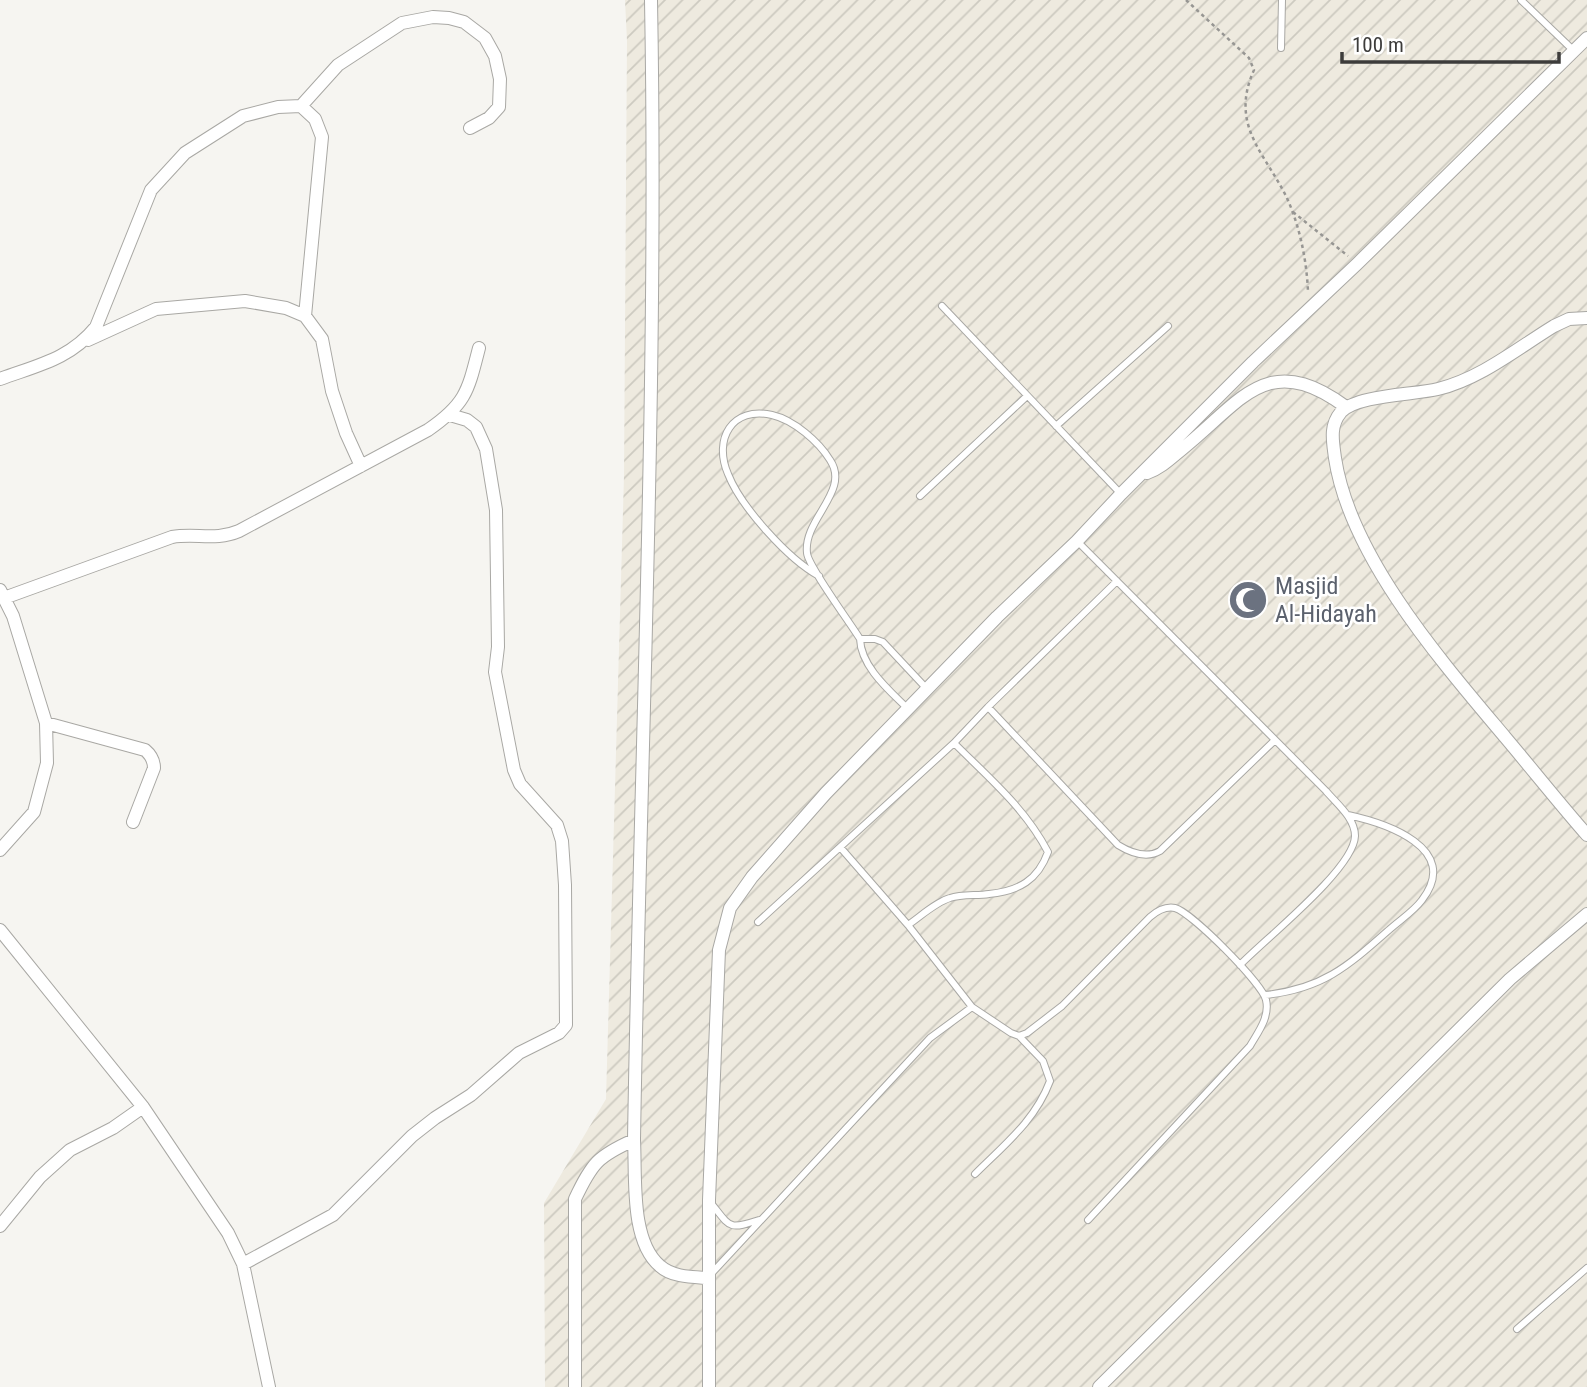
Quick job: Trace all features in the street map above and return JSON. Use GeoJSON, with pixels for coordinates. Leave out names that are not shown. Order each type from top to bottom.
{"type":"FeatureCollection","features":[{"type":"Feature","properties":{"kind":"street"},"geometry":{"type":"LineString","coordinates":[[650,0],[654,149],[653,338],[635,1140],[639,1226],[645,1247],[661,1267],[683,1276],[708,1278]]}},
{"type":"Feature","properties":{"kind":"street"},"geometry":{"type":"LineString","coordinates":[[301,106],[338,65],[402,23],[433,17],[449,18],[464,22],[485,38],[495,56],[500,79],[499,107],[493,116],[470,128]]}},
{"type":"Feature","properties":{"kind":"street"},"geometry":{"type":"LineString","coordinates":[[709,1387],[709,1200],[719,950],[730,908],[752,877],[826,793],[997,617],[1587,38]]}},
{"type":"Feature","properties":{"kind":"street"},"geometry":{"type":"LineString","coordinates":[[85,341],[96,327],[152,191],[166,173],[186,153],[243,116],[278,107],[301,106],[315,119],[322,137],[305,316]]}},
{"type":"Feature","properties":{"kind":"street"},"geometry":{"type":"LineString","coordinates":[[0,379],[62,357],[85,341],[156,309],[245,301],[286,308],[305,316],[322,339],[332,391],[361,466]]}},
{"type":"Feature","properties":{"kind":"street"},"geometry":{"type":"LineString","coordinates":[[1587,318],[1569,320],[1554,326],[1464,381],[1408,395],[1363,400],[1346,407],[1338,416],[1333,430],[1337,466],[1349,507],[1371,555],[1449,670],[1587,835]]}},
{"type":"Feature","properties":{"kind":"street"},"geometry":{"type":"LineString","coordinates":[[0,850],[34,812],[47,763],[46,723],[13,616],[2,594],[172,537],[228,536],[428,430],[450,415],[462,401],[470,385],[479,348]]}},
{"type":"Feature","properties":{"kind":"street"},"geometry":{"type":"LineString","coordinates":[[1141,474],[1165,464],[1240,398],[1268,382],[1307,386],[1346,407]]}},
{"type":"Feature","properties":{"kind":"street"},"geometry":{"type":"LineString","coordinates":[[243,1264],[333,1215],[412,1136],[471,1095],[519,1053],[559,1033],[566,1025],[566,898],[562,841],[557,825],[520,784],[514,770],[495,672],[498,647],[496,510],[486,449],[476,427],[467,420],[450,415]]}},
{"type":"Feature","properties":{"kind":"street"},"geometry":{"type":"LineString","coordinates":[[46,723],[145,750],[150,754],[154,768],[133,822]]}},
{"type":"Feature","properties":{"kind":"street"},"geometry":{"type":"LineString","coordinates":[[1099,1387],[1510,979],[1587,914]]}},
{"type":"Feature","properties":{"kind":"street"},"geometry":{"type":"LineString","coordinates":[[0,930],[143,1107],[228,1233],[243,1264],[269,1387]]}},
{"type":"Feature","properties":{"kind":"street"},"geometry":{"type":"LineString","coordinates":[[0,1226],[40,1177],[70,1150],[113,1128],[143,1107]]}},
{"type":"Feature","properties":{"kind":"street"},"geometry":{"type":"LineString","coordinates":[[575,1387],[575,1199],[588,1171],[606,1153],[635,1140]]}},
{"type":"Feature","properties":{"kind":"lane"},"geometry":{"type":"LineString","coordinates":[[1281,48],[1282,0]]}},
{"type":"Feature","properties":{"kind":"lane"},"geometry":{"type":"LineString","coordinates":[[1521,0],[1573,51]]}},
{"type":"Feature","properties":{"kind":"lane"},"geometry":{"type":"LineString","coordinates":[[942,306],[1121,494]]}},
{"type":"Feature","properties":{"kind":"lane"},"geometry":{"type":"LineString","coordinates":[[1056,426],[1168,326]]}},
{"type":"Feature","properties":{"kind":"lane"},"geometry":{"type":"LineString","coordinates":[[920,496],[1027,396]]}},
{"type":"Feature","properties":{"kind":"lane"},"geometry":{"type":"LineString","coordinates":[[819,576],[787,553],[734,486],[725,465],[722,443],[729,428],[739,419],[760,414],[773,415],[788,422],[817,444],[833,464],[835,483],[813,522],[807,544],[808,558],[860,639],[860,646],[868,663],[908,709]]}},
{"type":"Feature","properties":{"kind":"lane"},"geometry":{"type":"LineString","coordinates":[[1077,541],[1348,815],[1354,829],[1355,839],[1340,869],[1240,965]]}},
{"type":"Feature","properties":{"kind":"lane"},"geometry":{"type":"LineString","coordinates":[[758,922],[954,743],[1117,581]]}},
{"type":"Feature","properties":{"kind":"lane"},"geometry":{"type":"LineString","coordinates":[[860,639],[883,642],[927,690]]}},
{"type":"Feature","properties":{"kind":"lane"},"geometry":{"type":"LineString","coordinates":[[988,707],[1118,845],[1144,855],[1156,854],[1173,840],[1274,741]]}},
{"type":"Feature","properties":{"kind":"lane"},"geometry":{"type":"LineString","coordinates":[[908,925],[950,898],[991,894],[1028,882],[1042,869],[1048,852],[1037,831],[1016,803],[954,743]]}},
{"type":"Feature","properties":{"kind":"lane"},"geometry":{"type":"LineString","coordinates":[[1265,995],[1300,989],[1349,966],[1422,900],[1430,885],[1432,864],[1420,845],[1396,830],[1348,815]]}},
{"type":"Feature","properties":{"kind":"lane"},"geometry":{"type":"LineString","coordinates":[[840,847],[908,925],[972,1007],[998,1026],[1018,1036],[1042,1061],[1050,1081],[1043,1100],[1026,1125],[975,1174]]}},
{"type":"Feature","properties":{"kind":"lane"},"geometry":{"type":"LineString","coordinates":[[1018,1036],[1027,1034],[1062,1006],[1150,917],[1165,908],[1176,908],[1188,915],[1240,965],[1265,995],[1266,1013],[1250,1046],[1087,1220]]}},
{"type":"Feature","properties":{"kind":"lane"},"geometry":{"type":"LineString","coordinates":[[708,1278],[930,1038],[972,1007]]}},
{"type":"Feature","properties":{"kind":"lane"},"geometry":{"type":"LineString","coordinates":[[709,1200],[730,1225],[736,1227],[761,1219]]}},
{"type":"Feature","properties":{"kind":"lane"},"geometry":{"type":"LineString","coordinates":[[1517,1329],[1587,1268]]}},
{"type":"Feature","properties":{"kind":"path"},"geometry":{"type":"LineString","coordinates":[[1186,0],[1249,58],[1254,70],[1244,99],[1244,109],[1249,127],[1293,212],[1307,271],[1308,310]]}},
{"type":"Feature","properties":{"kind":"path"},"geometry":{"type":"LineString","coordinates":[[1293,212],[1357,264]]}},
{"type":"Feature","properties":{"kind":"shaded area"},"geometry":{"type":"Polygon","coordinates":[[[625,0],[1587,0],[1587,1387],[545,1387],[544,1203],[606,1099],[624,476],[625,0]]]}},
{"type":"Feature","properties":{"kind":"place","name":"Masjid Al-Hidayah"},"geometry":{"type":"Point","coordinates":[1248,600]}}]}
